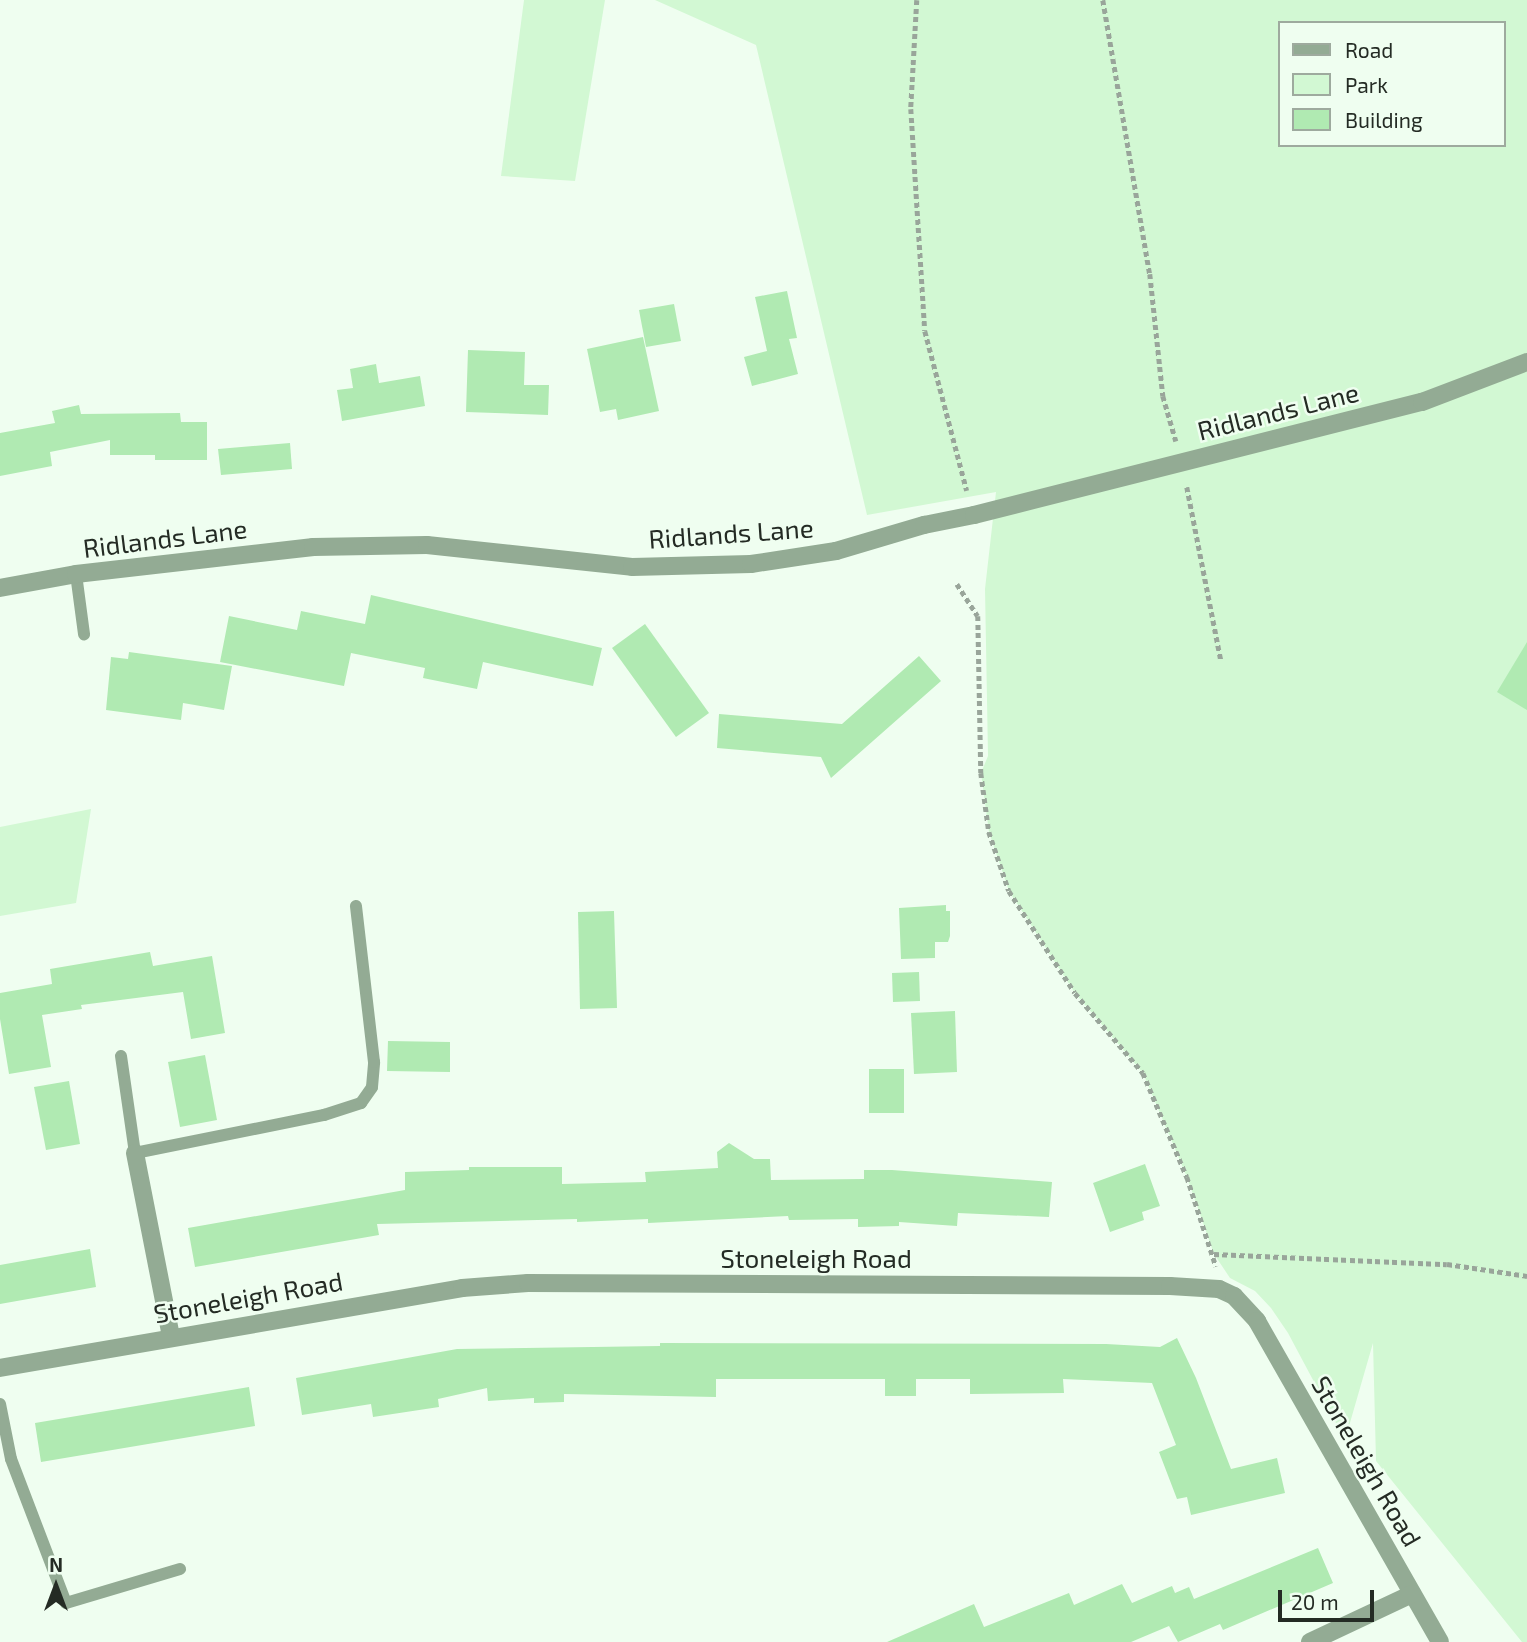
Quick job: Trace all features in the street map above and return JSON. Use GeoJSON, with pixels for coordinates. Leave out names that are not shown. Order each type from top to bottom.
{"type":"FeatureCollection","features":[{"type":"Feature","properties":{"kind":"street","name":"Ridlands Lane"},"geometry":{"type":"LineString","coordinates":[[0,588],[76,574],[313,547],[426,545],[632,567],[751,564],[836,551],[924,525],[974,515],[1423,402],[1527,362]]}},
{"type":"Feature","properties":{"kind":"street"},"geometry":{"type":"LineString","coordinates":[[135,1153],[171,1337]]}},
{"type":"Feature","properties":{"kind":"street","name":"Stoneleigh Road"},"geometry":{"type":"LineString","coordinates":[[0,1368],[462,1288],[528,1283],[1170,1286],[1219,1289],[1234,1296],[1257,1321],[1440,1642]]}},
{"type":"Feature","properties":{"kind":"street"},"geometry":{"type":"LineString","coordinates":[[1310,1642],[1412,1594]]}},
{"type":"Feature","properties":{"kind":"lane"},"geometry":{"type":"LineString","coordinates":[[76,574],[84,634]]}},
{"type":"Feature","properties":{"kind":"lane"},"geometry":{"type":"LineString","coordinates":[[121,1056],[135,1153],[324,1115],[361,1103],[372,1087],[374,1062],[356,906]]}},
{"type":"Feature","properties":{"kind":"lane"},"geometry":{"type":"LineString","coordinates":[[0,1404],[11,1459],[66,1603],[180,1569]]}},
{"type":"Feature","properties":{"kind":"path"},"geometry":{"type":"LineString","coordinates":[[917,0],[911,109],[925,331],[974,515]]}},
{"type":"Feature","properties":{"kind":"path"},"geometry":{"type":"LineString","coordinates":[[1103,0],[1150,274],[1163,396],[1182,463],[1221,660]]}},
{"type":"Feature","properties":{"kind":"path"},"geometry":{"type":"LineString","coordinates":[[957,584],[978,617],[981,773],[989,832],[1009,891],[1075,993],[1143,1073],[1187,1177],[1214,1254],[1219,1289]]}},
{"type":"Feature","properties":{"kind":"path"},"geometry":{"type":"LineString","coordinates":[[1214,1254],[1447,1264],[1527,1276]]}},
{"type":"Feature","properties":{"kind":"green space"},"geometry":{"type":"Polygon","coordinates":[[[524,0],[605,0],[575,181],[501,176],[524,0]]]}},
{"type":"Feature","properties":{"kind":"green space"},"geometry":{"type":"Polygon","coordinates":[[[655,0],[1527,0],[1527,1642],[1522,1642],[1376,1461],[1373,1343],[1345,1440],[1288,1333],[1271,1308],[1255,1291],[1230,1278],[1214,1254],[1187,1177],[1143,1073],[1075,993],[1009,891],[989,832],[981,773],[988,756],[985,589],[996,492],[867,515],[756,45],[655,0]]]}},
{"type":"Feature","properties":{"kind":"green space"},"geometry":{"type":"Polygon","coordinates":[[[91,809],[76,903],[0,916],[0,827],[91,809]]]}},
{"type":"Feature","properties":{"kind":"building"},"geometry":{"type":"Polygon","coordinates":[[[787,291],[797,338],[789,339],[798,374],[752,386],[744,357],[767,351],[755,297],[787,291]]]}},
{"type":"Feature","properties":{"kind":"building"},"geometry":{"type":"Polygon","coordinates":[[[674,304],[681,341],[646,347],[639,310],[674,304]]]}},
{"type":"Feature","properties":{"kind":"building"},"geometry":{"type":"Polygon","coordinates":[[[643,337],[659,411],[618,420],[616,409],[600,412],[587,349],[643,337]]]}},
{"type":"Feature","properties":{"kind":"building"},"geometry":{"type":"Polygon","coordinates":[[[468,350],[525,352],[524,385],[549,385],[548,415],[466,412],[468,350]]]}},
{"type":"Feature","properties":{"kind":"building"},"geometry":{"type":"Polygon","coordinates":[[[376,364],[379,383],[420,376],[425,406],[342,421],[337,390],[353,388],[350,369],[376,364]]]}},
{"type":"Feature","properties":{"kind":"building"},"geometry":{"type":"Polygon","coordinates":[[[79,405],[81,414],[180,413],[181,422],[207,422],[207,460],[155,460],[155,455],[110,455],[110,440],[50,452],[52,466],[0,476],[0,433],[55,423],[52,411],[79,405]]]}},
{"type":"Feature","properties":{"kind":"building"},"geometry":{"type":"Polygon","coordinates":[[[290,443],[292,469],[221,475],[218,449],[290,443]]]}},
{"type":"Feature","properties":{"kind":"building"},"geometry":{"type":"Polygon","coordinates":[[[371,595],[602,648],[593,686],[483,662],[477,689],[423,678],[425,668],[351,653],[344,686],[220,662],[229,616],[297,630],[301,611],[365,624],[371,595]]]}},
{"type":"Feature","properties":{"kind":"building"},"geometry":{"type":"Polygon","coordinates":[[[645,624],[709,713],[676,737],[612,648],[645,624]]]}},
{"type":"Feature","properties":{"kind":"building"},"geometry":{"type":"Polygon","coordinates":[[[1527,642],[1527,710],[1497,692],[1527,642]]]}},
{"type":"Feature","properties":{"kind":"building"},"geometry":{"type":"Polygon","coordinates":[[[129,652],[232,666],[224,710],[183,703],[181,720],[106,710],[111,657],[128,659],[129,652]]]}},
{"type":"Feature","properties":{"kind":"building"},"geometry":{"type":"Polygon","coordinates":[[[919,656],[941,681],[831,778],[821,757],[717,748],[719,714],[842,724],[919,656]]]}},
{"type":"Feature","properties":{"kind":"building"},"geometry":{"type":"Polygon","coordinates":[[[946,905],[946,911],[950,911],[950,936],[948,942],[935,942],[935,958],[901,959],[899,908],[946,905]]]}},
{"type":"Feature","properties":{"kind":"building"},"geometry":{"type":"Polygon","coordinates":[[[614,911],[617,1008],[580,1009],[578,912],[614,911]]]}},
{"type":"Feature","properties":{"kind":"building"},"geometry":{"type":"Polygon","coordinates":[[[150,952],[153,966],[212,956],[225,1033],[191,1039],[183,992],[81,1005],[82,1009],[42,1015],[51,1067],[9,1074],[0,1019],[0,993],[52,984],[50,969],[150,952]]]}},
{"type":"Feature","properties":{"kind":"building"},"geometry":{"type":"Polygon","coordinates":[[[919,972],[920,1001],[893,1002],[892,973],[919,972]]]}},
{"type":"Feature","properties":{"kind":"building"},"geometry":{"type":"Polygon","coordinates":[[[955,1011],[957,1072],[914,1074],[911,1013],[955,1011]]]}},
{"type":"Feature","properties":{"kind":"building"},"geometry":{"type":"Polygon","coordinates":[[[388,1041],[450,1042],[450,1072],[387,1071],[388,1041]]]}},
{"type":"Feature","properties":{"kind":"building"},"geometry":{"type":"Polygon","coordinates":[[[205,1055],[217,1120],[180,1127],[168,1062],[205,1055]]]}},
{"type":"Feature","properties":{"kind":"building"},"geometry":{"type":"Polygon","coordinates":[[[869,1069],[904,1069],[904,1113],[869,1113],[869,1069]]]}},
{"type":"Feature","properties":{"kind":"building"},"geometry":{"type":"Polygon","coordinates":[[[69,1081],[80,1144],[46,1150],[34,1087],[69,1081]]]}},
{"type":"Feature","properties":{"kind":"building"},"geometry":{"type":"Polygon","coordinates":[[[729,1143],[754,1159],[770,1159],[771,1180],[864,1179],[864,1170],[892,1170],[1052,1182],[1049,1217],[958,1213],[957,1226],[899,1222],[899,1226],[858,1227],[858,1219],[789,1220],[788,1216],[648,1223],[648,1219],[577,1222],[577,1219],[377,1224],[379,1235],[195,1267],[188,1228],[405,1190],[405,1172],[469,1170],[469,1167],[562,1167],[562,1184],[646,1182],[645,1172],[718,1168],[717,1152],[729,1143]]]}},
{"type":"Feature","properties":{"kind":"building"},"geometry":{"type":"Polygon","coordinates":[[[1145,1164],[1160,1206],[1142,1212],[1144,1220],[1110,1232],[1093,1183],[1145,1164]]]}},
{"type":"Feature","properties":{"kind":"building"},"geometry":{"type":"Polygon","coordinates":[[[90,1249],[96,1287],[0,1304],[0,1265],[90,1249]]]}},
{"type":"Feature","properties":{"kind":"building"},"geometry":{"type":"Polygon","coordinates":[[[1177,1338],[1196,1378],[1231,1469],[1277,1458],[1285,1493],[1191,1515],[1187,1497],[1177,1499],[1159,1452],[1176,1445],[1152,1383],[1063,1379],[1064,1393],[970,1394],[970,1379],[916,1379],[916,1396],[885,1396],[885,1379],[716,1379],[716,1397],[564,1394],[564,1402],[534,1403],[534,1398],[488,1401],[487,1388],[438,1399],[439,1407],[373,1417],[371,1404],[302,1415],[296,1378],[457,1349],[660,1346],[660,1343],[1106,1344],[1160,1347],[1177,1338]]]}},
{"type":"Feature","properties":{"kind":"building"},"geometry":{"type":"Polygon","coordinates":[[[249,1387],[255,1426],[41,1462],[35,1423],[249,1387]]]}},
{"type":"Feature","properties":{"kind":"building"},"geometry":{"type":"Polygon","coordinates":[[[1318,1548],[1333,1583],[1223,1630],[1220,1624],[1178,1642],[1169,1626],[1131,1642],[887,1642],[974,1604],[984,1627],[1069,1593],[1074,1605],[1122,1584],[1132,1603],[1172,1586],[1175,1593],[1189,1587],[1194,1599],[1318,1548]]]}}]}
